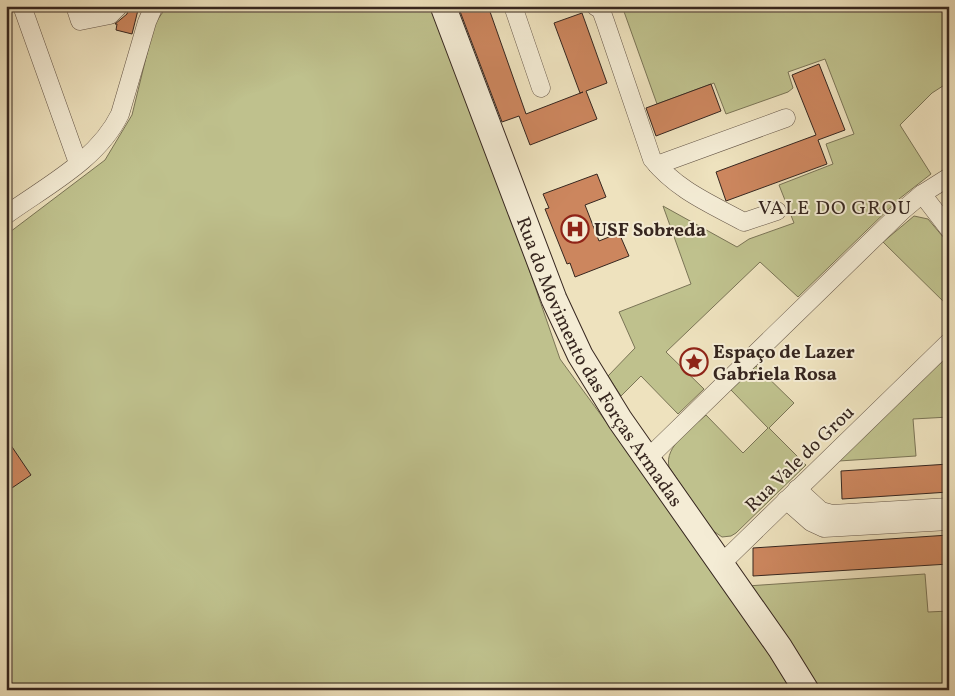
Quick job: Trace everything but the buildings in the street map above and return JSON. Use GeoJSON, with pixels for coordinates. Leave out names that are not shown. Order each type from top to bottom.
{"type":"FeatureCollection","features":[{"type":"Feature","properties":{"kind":"main road","name":"Rua do Movimento das Forças Armadas"},"geometry":{"type":"LineString","coordinates":[[443,6],[566,327],[589,370],[647,459],[780,648],[806,690]]}},
{"type":"Feature","properties":{"kind":"street"},"geometry":{"type":"LineString","coordinates":[[22,6],[78,163]]}},
{"type":"Feature","properties":{"kind":"street"},"geometry":{"type":"LineString","coordinates":[[75,6],[80,21],[110,15],[119,6]]}},
{"type":"Feature","properties":{"kind":"street"},"geometry":{"type":"LineString","coordinates":[[7,213],[78,163],[105,139],[117,121],[147,22],[154,6]]}},
{"type":"Feature","properties":{"kind":"street"},"geometry":{"type":"LineString","coordinates":[[513,6],[541,88]]}},
{"type":"Feature","properties":{"kind":"street"},"geometry":{"type":"LineString","coordinates":[[595,6],[600,10],[605,21],[652,159],[666,176],[684,190],[744,222],[777,211]]}},
{"type":"Feature","properties":{"kind":"street"},"geometry":{"type":"LineString","coordinates":[[657,165],[786,118]]}},
{"type":"Feature","properties":{"kind":"street"},"geometry":{"type":"LineString","coordinates":[[647,459],[903,210],[922,194],[949,177]]}},
{"type":"Feature","properties":{"kind":"street"},"geometry":{"type":"LineString","coordinates":[[922,194],[949,229]]}},
{"type":"Feature","properties":{"kind":"street","name":"Rua Vale do Grou"},"geometry":{"type":"LineString","coordinates":[[721,564],[949,342]]}},
{"type":"Feature","properties":{"kind":"street"},"geometry":{"type":"LineString","coordinates":[[792,494],[820,511],[832,514],[949,507]]}},
{"type":"Feature","properties":{"kind":"street"},"geometry":{"type":"LineString","coordinates":[[792,494],[811,522],[824,528],[949,521]]}},
{"type":"Feature","properties":{"kind":"green space"},"geometry":{"type":"Polygon","coordinates":[[[167,6],[438,6],[560,359],[768,643],[794,690],[6,690],[6,235],[105,160],[132,115],[154,25],[167,6]]]}},
{"type":"Feature","properties":{"kind":"green space"},"geometry":{"type":"Polygon","coordinates":[[[622,6],[949,6],[949,82],[932,93],[900,125],[931,174],[899,199],[798,297],[760,262],[666,352],[704,389],[678,414],[641,376],[621,396],[608,376],[635,348],[619,312],[691,284],[663,206],[737,247],[749,239],[794,223],[779,185],[833,164],[826,144],[854,134],[825,59],[788,72],[793,88],[788,92],[726,114],[714,83],[657,104],[622,6]]]}},
{"type":"Feature","properties":{"kind":"green space"},"geometry":{"type":"Polygon","coordinates":[[[914,216],[928,219],[949,244],[949,307],[883,242],[914,216]]]}},
{"type":"Feature","properties":{"kind":"green space"},"geometry":{"type":"Polygon","coordinates":[[[949,351],[949,417],[913,419],[916,456],[837,460],[949,351]]]}},
{"type":"Feature","properties":{"kind":"green space"},"geometry":{"type":"Polygon","coordinates":[[[756,366],[794,403],[769,428],[806,465],[736,533],[731,536],[722,537],[712,530],[669,467],[669,459],[680,438],[706,415],[743,453],[768,428],[731,390],[756,366]]]}},
{"type":"Feature","properties":{"kind":"green space"},"geometry":{"type":"Polygon","coordinates":[[[925,574],[928,612],[949,611],[949,690],[815,690],[747,586],[925,574]]]}},
{"type":"Feature","properties":{"kind":"place","name":"USF Sobreda"},"geometry":{"type":"Point","coordinates":[575,229]}},
{"type":"Feature","properties":{"kind":"place","name":"Espaço de Lazer Gabriela Rosa"},"geometry":{"type":"Point","coordinates":[694,362]}},
{"type":"Feature","properties":{"kind":"district","name":"VALE DO GROU"},"geometry":{"type":"Point","coordinates":[835,207]}}]}
